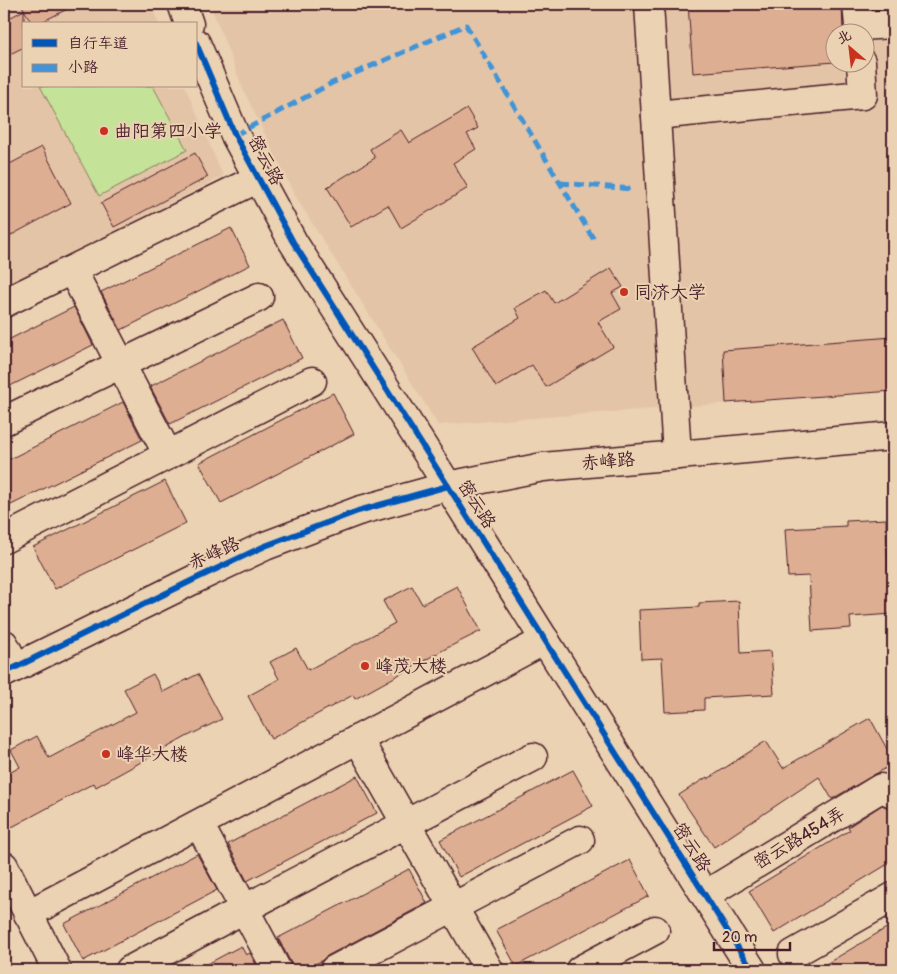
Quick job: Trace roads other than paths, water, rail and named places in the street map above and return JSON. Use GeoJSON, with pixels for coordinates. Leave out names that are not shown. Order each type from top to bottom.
{"type":"FeatureCollection","features":[{"type":"Feature","properties":{"kind":"street"},"geometry":{"type":"LineString","coordinates":[[182,4],[188,22]]}},
{"type":"Feature","properties":{"kind":"street"},"geometry":{"type":"LineString","coordinates":[[649,4],[677,455]]}},
{"type":"Feature","properties":{"kind":"street"},"geometry":{"type":"LineString","coordinates":[[858,21],[893,24]]}},
{"type":"Feature","properties":{"kind":"street","name":"密云路"},"geometry":{"type":"LineString","coordinates":[[198,48],[235,135],[293,242],[752,970]]}},
{"type":"Feature","properties":{"kind":"street"},"geometry":{"type":"LineString","coordinates":[[656,115],[863,95],[862,72]]}},
{"type":"Feature","properties":{"kind":"street"},"geometry":{"type":"LineString","coordinates":[[4,303],[258,178]]}},
{"type":"Feature","properties":{"kind":"street"},"geometry":{"type":"LineString","coordinates":[[72,270],[168,455]]}},
{"type":"Feature","properties":{"kind":"street"},"geometry":{"type":"LineString","coordinates":[[4,421],[259,297]]}},
{"type":"Feature","properties":{"kind":"street"},"geometry":{"type":"LineString","coordinates":[[4,539],[312,381]]}},
{"type":"Feature","properties":{"kind":"street","name":"赤峰路"},"geometry":{"type":"LineString","coordinates":[[8,661],[195,579],[265,546],[358,511],[448,486],[543,467],[893,436]]}},
{"type":"Feature","properties":{"kind":"street"},"geometry":{"type":"LineString","coordinates":[[28,914],[545,640]]}},
{"type":"Feature","properties":{"kind":"street"},"geometry":{"type":"LineString","coordinates":[[358,739],[489,970]]}},
{"type":"Feature","properties":{"kind":"street"},"geometry":{"type":"LineString","coordinates":[[130,970],[533,757]]}},
{"type":"Feature","properties":{"kind":"street","name":"密云路454弄"},"geometry":{"type":"LineString","coordinates":[[705,895],[882,788],[893,793]]}},
{"type":"Feature","properties":{"kind":"street"},"geometry":{"type":"LineString","coordinates":[[199,824],[277,970]]}},
{"type":"Feature","properties":{"kind":"street"},"geometry":{"type":"LineString","coordinates":[[334,970],[580,840]]}},
{"type":"Feature","properties":{"kind":"street"},"geometry":{"type":"LineString","coordinates":[[4,866],[57,970]]}},
{"type":"Feature","properties":{"kind":"street"},"geometry":{"type":"LineString","coordinates":[[793,954],[893,897]]}},
{"type":"Feature","properties":{"kind":"street"},"geometry":{"type":"LineString","coordinates":[[580,970],[655,930]]}},
{"type":"Feature","properties":{"kind":"place","name":"曲阳第四小学"},"geometry":{"type":"Point","coordinates":[104,131]}},
{"type":"Feature","properties":{"kind":"place","name":"同济大学"},"geometry":{"type":"Point","coordinates":[624,292]}},
{"type":"Feature","properties":{"kind":"place","name":"峰茂大楼"},"geometry":{"type":"Point","coordinates":[365,666]}},
{"type":"Feature","properties":{"kind":"place","name":"峰华大楼"},"geometry":{"type":"Point","coordinates":[106,754]}}]}
